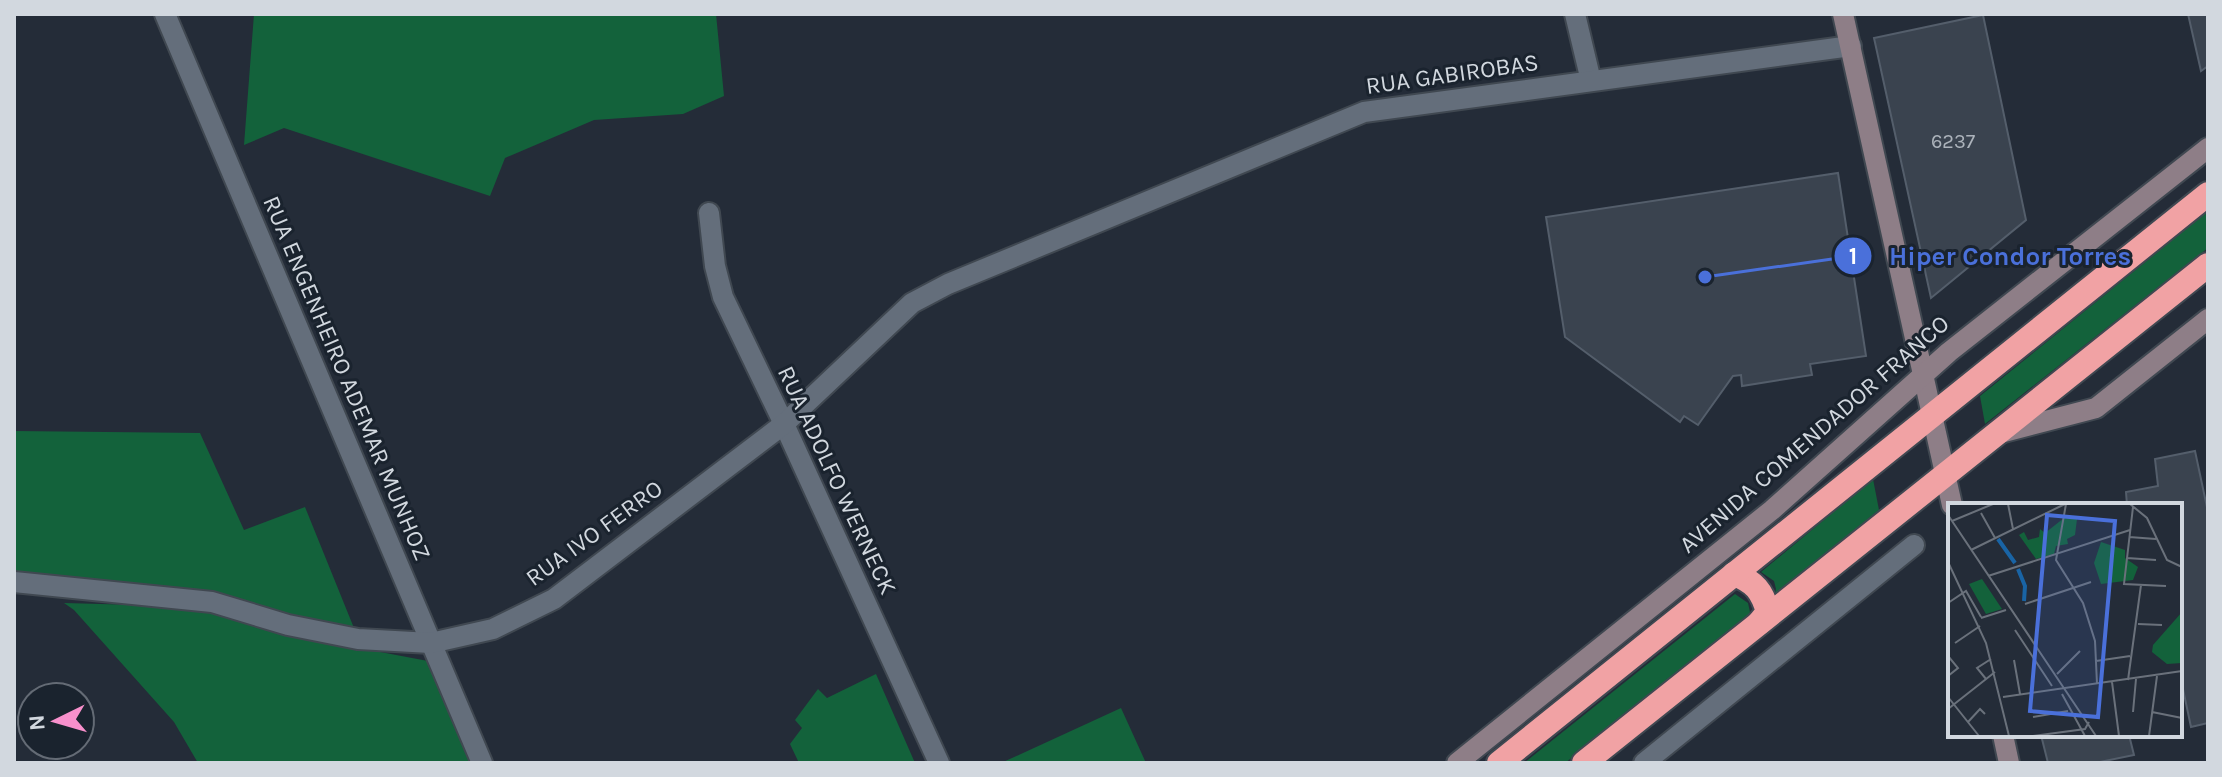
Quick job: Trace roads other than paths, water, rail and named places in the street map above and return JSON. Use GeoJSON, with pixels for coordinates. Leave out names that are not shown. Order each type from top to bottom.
{"type":"FeatureCollection","features":[{"type":"Feature","properties":{"kind":"highway"},"geometry":{"type":"LineString","coordinates":[[1499,763],[2208,194]]}},
{"type":"Feature","properties":{"kind":"highway"},"geometry":{"type":"LineString","coordinates":[[1584,763],[2208,265]]}},
{"type":"Feature","properties":{"kind":"highway"},"geometry":{"type":"LineString","coordinates":[[1734,574],[1751,580],[1763,594],[1768,612],[1759,623]]}},
{"type":"Feature","properties":{"kind":"main road"},"geometry":{"type":"LineString","coordinates":[[1843,14],[1952,503]]}},
{"type":"Feature","properties":{"kind":"main road","name":"AVENIDA COMENDADOR FRANCO"},"geometry":{"type":"LineString","coordinates":[[1457,763],[1772,510],[1923,374],[2208,148]]}},
{"type":"Feature","properties":{"kind":"main road"},"geometry":{"type":"LineString","coordinates":[[1996,434],[2096,408],[2208,319]]}},
{"type":"Feature","properties":{"kind":"main road"},"geometry":{"type":"LineString","coordinates":[[2003,737],[2009,763]]}},
{"type":"Feature","properties":{"kind":"street","name":"RUA ENGENHEIRO ADEMAR MUNHOZ"},"geometry":{"type":"LineString","coordinates":[[165,14],[482,763]]}},
{"type":"Feature","properties":{"kind":"street"},"geometry":{"type":"LineString","coordinates":[[1575,14],[1591,81]]}},
{"type":"Feature","properties":{"kind":"street","name":"RUA GABIROBAS"},"geometry":{"type":"LineString","coordinates":[[948,284],[1364,112],[1851,46]]}},
{"type":"Feature","properties":{"kind":"street","name":"RUA ADOLFO WERNECK"},"geometry":{"type":"LineString","coordinates":[[709,213],[715,266],[723,297],[939,763]]}},
{"type":"Feature","properties":{"kind":"street","name":"RUA IVO FERRO"},"geometry":{"type":"LineString","coordinates":[[14,582],[212,602],[288,625],[358,639],[431,643],[493,629],[554,599],[784,424],[912,303],[948,284]]}},
{"type":"Feature","properties":{"kind":"street"},"geometry":{"type":"LineString","coordinates":[[1644,763],[1914,545]]}},
{"type":"Feature","properties":{"kind":"place","name":"Hiper Condor Torres"},"geometry":{"type":"Point","coordinates":[1705,277]}}]}
